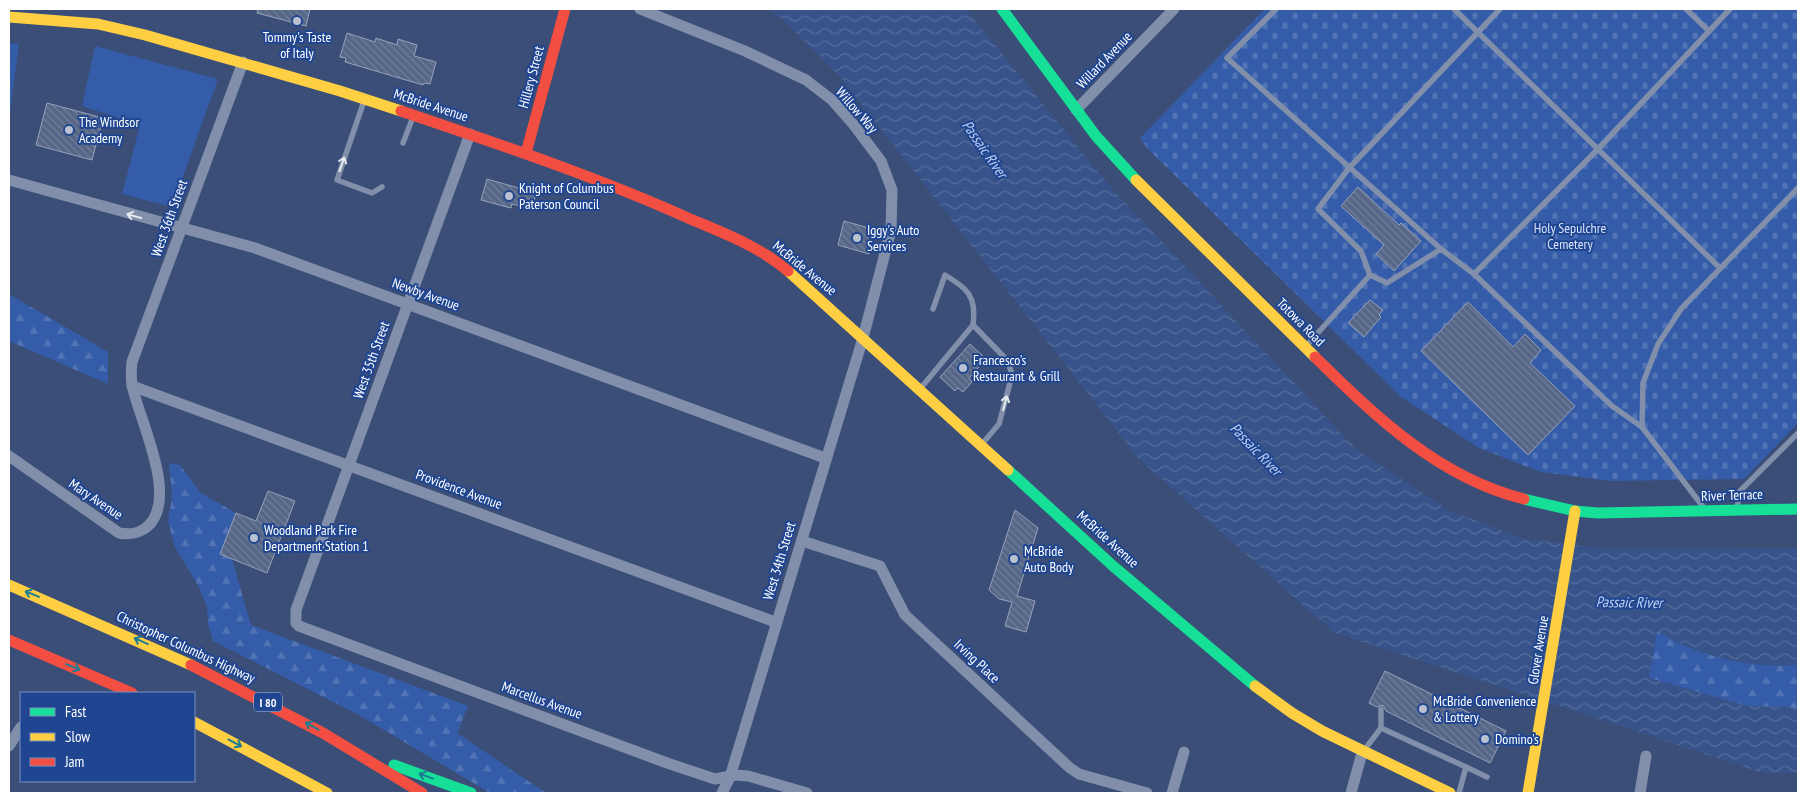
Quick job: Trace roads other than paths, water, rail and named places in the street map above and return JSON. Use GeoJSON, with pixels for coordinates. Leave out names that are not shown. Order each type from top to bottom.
{"type":"FeatureCollection","features":[{"type":"Feature","properties":{"kind":"main road","name":"Hillery Street"},"geometry":{"type":"LineString","coordinates":[[526,153],[565,9]]}},
{"type":"Feature","properties":{"kind":"main road","name":"Totowa Road"},"geometry":{"type":"LineString","coordinates":[[1002,9],[1076,110],[1128,173],[1304,347],[1387,425],[1436,461],[1466,477],[1517,497],[1576,510],[1666,513]]}},
{"type":"Feature","properties":{"kind":"main road","name":"McBride Avenue"},"geometry":{"type":"LineString","coordinates":[[9,17],[98,24],[243,62],[414,115],[526,153],[647,199],[750,245],[778,262],[982,444],[1113,566],[1239,674],[1292,713],[1362,753],[1450,793]]}},
{"type":"Feature","properties":{"kind":"main road","name":"River Terrace"},"geometry":{"type":"LineString","coordinates":[[1666,513],[1798,509]]}},
{"type":"Feature","properties":{"kind":"main road","name":"Glover Avenue"},"geometry":{"type":"LineString","coordinates":[[1528,793],[1541,728],[1576,510]]}},
{"type":"Feature","properties":{"kind":"main road","name":"Christopher Columbus Highway"},"geometry":{"type":"LineString","coordinates":[[9,585],[180,659],[284,711],[354,750],[422,793]]}},
{"type":"Feature","properties":{"kind":"main road"},"geometry":{"type":"LineString","coordinates":[[9,640],[130,692]]}},
{"type":"Feature","properties":{"kind":"main road"},"geometry":{"type":"LineString","coordinates":[[195,723],[327,793]]}},
{"type":"Feature","properties":{"kind":"main road"},"geometry":{"type":"LineString","coordinates":[[354,750],[471,793]]}},
{"type":"Feature","properties":{"kind":"main road"},"geometry":{"type":"LineString","coordinates":[[276,765],[306,793]]}},
{"type":"Feature","properties":{"kind":"street","name":"Willow Way"},"geometry":{"type":"LineString","coordinates":[[640,9],[745,51],[806,80],[832,100],[881,161],[892,190],[891,230],[863,338]]}},
{"type":"Feature","properties":{"kind":"street","name":"Willard Avenue"},"geometry":{"type":"LineString","coordinates":[[1076,110],[1174,9]]}},
{"type":"Feature","properties":{"kind":"street","name":"West 36th Street"},"geometry":{"type":"LineString","coordinates":[[132,386],[130,373],[134,353],[243,62]]}},
{"type":"Feature","properties":{"kind":"street","name":"West 35th Street"},"geometry":{"type":"LineString","coordinates":[[301,597],[470,134]]}},
{"type":"Feature","properties":{"kind":"street","name":"Newby Avenue"},"geometry":{"type":"LineString","coordinates":[[9,180],[255,248],[826,458]]}},
{"type":"Feature","properties":{"kind":"street","name":"West 34th Street"},"geometry":{"type":"LineString","coordinates":[[722,793],[730,776],[775,622],[802,541],[863,338]]}},
{"type":"Feature","properties":{"kind":"street","name":"Mary Avenue"},"geometry":{"type":"LineString","coordinates":[[9,456],[119,533],[131,535],[144,530],[151,523],[157,510],[159,482],[132,386]]}},
{"type":"Feature","properties":{"kind":"street","name":"Providence Avenue"},"geometry":{"type":"LineString","coordinates":[[132,386],[349,464],[775,622]]}},
{"type":"Feature","properties":{"kind":"street","name":"Irving Place"},"geometry":{"type":"LineString","coordinates":[[802,541],[880,566],[905,615],[1070,768],[1079,774],[1147,793]]}},
{"type":"Feature","properties":{"kind":"street","name":"Marcellus Avenue"},"geometry":{"type":"LineString","coordinates":[[301,597],[294,618],[299,626],[667,763],[715,779],[730,776],[748,776],[808,793]]}},
{"type":"Feature","properties":{"kind":"street"},"geometry":{"type":"LineString","coordinates":[[9,746],[20,729]]}},
{"type":"Feature","properties":{"kind":"street"},"geometry":{"type":"LineString","coordinates":[[1172,793],[1184,752]]}},
{"type":"Feature","properties":{"kind":"street"},"geometry":{"type":"LineString","coordinates":[[1350,793],[1362,753]]}},
{"type":"Feature","properties":{"kind":"street"},"geometry":{"type":"LineString","coordinates":[[1640,793],[1646,756]]}},
{"type":"Feature","properties":{"kind":"lane"},"geometry":{"type":"LineString","coordinates":[[1276,9],[1227,58],[1441,249],[1474,274],[1587,384],[1612,406],[1642,427],[1706,511]]}},
{"type":"Feature","properties":{"kind":"lane"},"geometry":{"type":"LineString","coordinates":[[1454,9],[1720,268]]}},
{"type":"Feature","properties":{"kind":"lane"},"geometry":{"type":"LineString","coordinates":[[1441,249],[1387,283],[1370,275],[1361,251],[1318,209],[1349,168],[1500,9]]}},
{"type":"Feature","properties":{"kind":"lane"},"geometry":{"type":"LineString","coordinates":[[1686,9],[1709,31]]}},
{"type":"Feature","properties":{"kind":"lane"},"geometry":{"type":"LineString","coordinates":[[1474,274],[1598,150],[1730,9]]}},
{"type":"Feature","properties":{"kind":"lane"},"geometry":{"type":"LineString","coordinates":[[365,100],[337,180],[372,193],[382,187]]}},
{"type":"Feature","properties":{"kind":"lane"},"geometry":{"type":"LineString","coordinates":[[403,142],[414,115]]}},
{"type":"Feature","properties":{"kind":"lane"},"geometry":{"type":"LineString","coordinates":[[1642,427],[1643,383],[1658,344],[1681,309],[1798,188]]}},
{"type":"Feature","properties":{"kind":"lane"},"geometry":{"type":"LineString","coordinates":[[920,388],[973,325],[973,305],[966,288],[945,275],[933,309]]}},
{"type":"Feature","properties":{"kind":"lane"},"geometry":{"type":"LineString","coordinates":[[1304,347],[1370,275]]}},
{"type":"Feature","properties":{"kind":"lane"},"geometry":{"type":"LineString","coordinates":[[973,325],[1007,360],[1011,370],[1011,379],[999,424],[982,444]]}},
{"type":"Feature","properties":{"kind":"lane"},"geometry":{"type":"LineString","coordinates":[[1737,510],[1740,491],[1798,434]]}},
{"type":"Feature","properties":{"kind":"lane"},"geometry":{"type":"LineString","coordinates":[[1362,753],[1381,728],[1381,709]]}},
{"type":"Feature","properties":{"kind":"lane"},"geometry":{"type":"LineString","coordinates":[[1381,728],[1488,776]]}},
{"type":"Feature","properties":{"kind":"lane"},"geometry":{"type":"LineString","coordinates":[[1459,793],[1466,767]]}},
{"type":"Feature","properties":{"kind":"water","name":"Passaic River"},"geometry":{"type":"Polygon","coordinates":[[[768,9],[966,9],[1109,185],[1355,448],[1448,510],[1525,539],[1609,549],[1798,548],[1798,665],[1761,664],[1725,659],[1690,648],[1657,631],[1649,678],[1747,706],[1798,708],[1798,773],[1763,773],[1333,632],[1139,459],[840,77],[782,19],[768,9]]]}},
{"type":"Feature","properties":{"kind":"place","name":"Tommy's Taste of Italy"},"geometry":{"type":"Point","coordinates":[297,21]}},
{"type":"Feature","properties":{"kind":"place","name":"The Windsor Academy"},"geometry":{"type":"Point","coordinates":[69,130]}},
{"type":"Feature","properties":{"kind":"place","name":"Knight of Columbus Paterson Council"},"geometry":{"type":"Point","coordinates":[509,196]}},
{"type":"Feature","properties":{"kind":"place","name":"Iggy's Auto Services"},"geometry":{"type":"Point","coordinates":[857,238]}},
{"type":"Feature","properties":{"kind":"place","name":"Francesco's Restaurant & Grill"},"geometry":{"type":"Point","coordinates":[963,368]}},
{"type":"Feature","properties":{"kind":"place","name":"Woodland Park Fire Department Station 1"},"geometry":{"type":"Point","coordinates":[254,538]}},
{"type":"Feature","properties":{"kind":"place","name":"McBride Auto Body"},"geometry":{"type":"Point","coordinates":[1014,559]}},
{"type":"Feature","properties":{"kind":"place","name":"McBride Convenience & Lottery"},"geometry":{"type":"Point","coordinates":[1423,709]}},
{"type":"Feature","properties":{"kind":"place","name":"Domino's"},"geometry":{"type":"Point","coordinates":[1485,739]}},
{"type":"Feature","properties":{"kind":"park label","name":"Holy Sepulchre Cemetery"},"geometry":{"type":"Point","coordinates":[1570,236]}}]}
